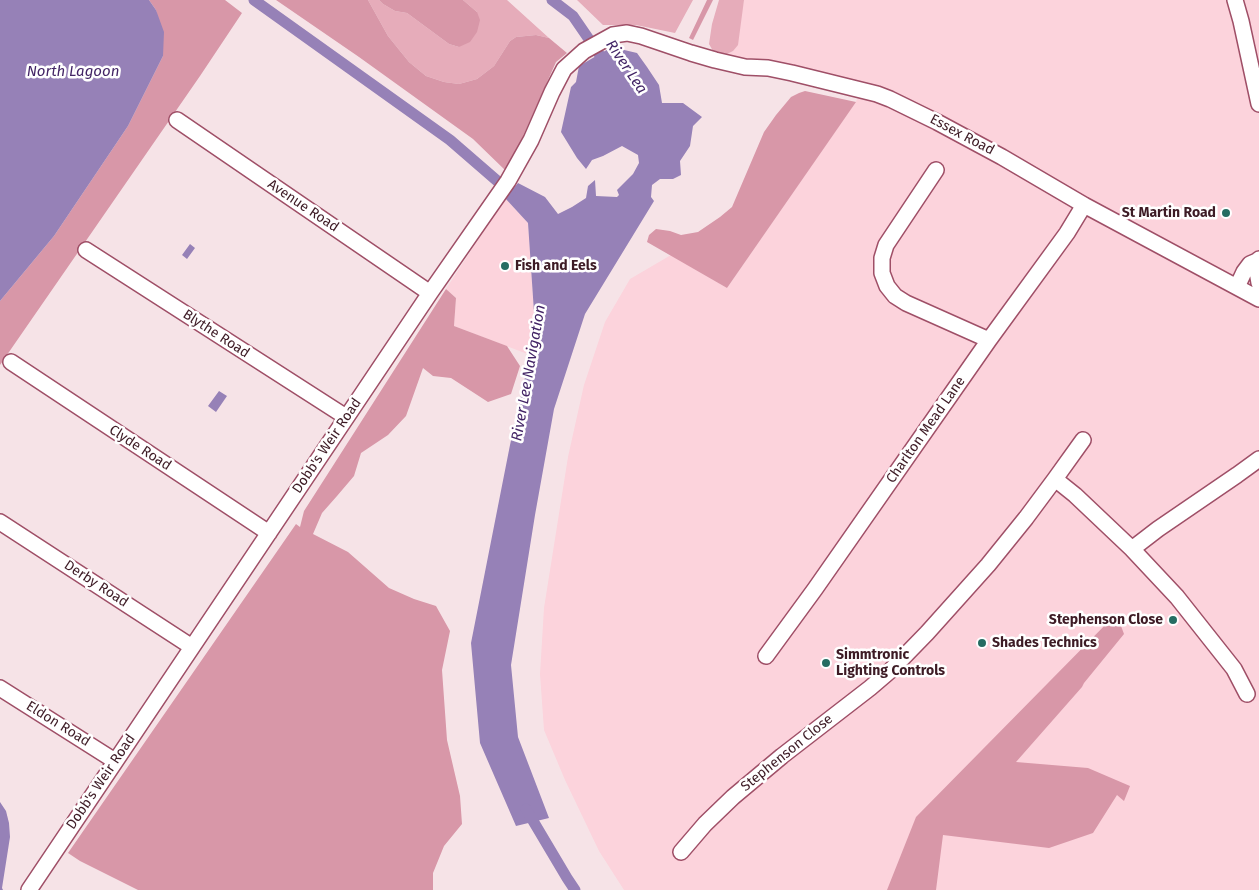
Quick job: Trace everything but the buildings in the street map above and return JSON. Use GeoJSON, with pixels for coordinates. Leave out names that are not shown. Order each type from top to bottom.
{"type":"FeatureCollection","features":[{"type":"Feature","properties":{"kind":"street"},"geometry":{"type":"LineString","coordinates":[[1235,0],[1259,104]]}},
{"type":"Feature","properties":{"kind":"street","name":"Dobb's Weir Road"},"geometry":{"type":"LineString","coordinates":[[29,890],[346,417],[510,178],[531,140],[559,76],[564,69],[584,51],[613,35],[627,33],[641,36]]}},
{"type":"Feature","properties":{"kind":"street","name":"Essex Road"},"geometry":{"type":"LineString","coordinates":[[641,36],[715,60],[745,67],[768,68],[792,73],[890,99],[930,118],[1002,157],[1084,205],[1259,299]]}},
{"type":"Feature","properties":{"kind":"street","name":"Avenue Road"},"geometry":{"type":"LineString","coordinates":[[177,120],[430,293]]}},
{"type":"Feature","properties":{"kind":"street"},"geometry":{"type":"LineString","coordinates":[[936,170],[886,245],[882,258],[882,273],[887,286],[895,296],[906,303],[989,340]]}},
{"type":"Feature","properties":{"kind":"street","name":"Charlton Mead Lane"},"geometry":{"type":"LineString","coordinates":[[766,656],[825,575],[1084,205]]}},
{"type":"Feature","properties":{"kind":"street","name":"Blythe Road"},"geometry":{"type":"LineString","coordinates":[[86,250],[346,417]]}},
{"type":"Feature","properties":{"kind":"street"},"geometry":{"type":"LineString","coordinates":[[1236,287],[1250,264],[1258,260]]}},
{"type":"Feature","properties":{"kind":"street"},"geometry":{"type":"LineString","coordinates":[[1258,260],[1259,283]]}},
{"type":"Feature","properties":{"kind":"street","name":"Clyde Road"},"geometry":{"type":"LineString","coordinates":[[11,362],[269,533]]}},
{"type":"Feature","properties":{"kind":"street","name":"Stephenson Close"},"geometry":{"type":"LineString","coordinates":[[681,852],[705,824],[733,797],[891,670],[988,565],[1026,518],[1083,440]]}},
{"type":"Feature","properties":{"kind":"street"},"geometry":{"type":"LineString","coordinates":[[1132,549],[1259,459]]}},
{"type":"Feature","properties":{"kind":"street"},"geometry":{"type":"LineString","coordinates":[[1055,479],[1075,495],[1132,549],[1177,596],[1234,669],[1250,695]]}},
{"type":"Feature","properties":{"kind":"street","name":"Derby Road"},"geometry":{"type":"LineString","coordinates":[[0,522],[192,647]]}},
{"type":"Feature","properties":{"kind":"street","name":"Eldon Road"},"geometry":{"type":"LineString","coordinates":[[0,688],[116,761]]}},
{"type":"Feature","properties":{"kind":"shaded area"},"geometry":{"type":"Polygon","coordinates":[[[149,0],[225,0],[242,13],[0,365],[0,301],[54,236],[128,126],[163,56],[156,10],[149,0]]]}},
{"type":"Feature","properties":{"kind":"shaded area"},"geometry":{"type":"Polygon","coordinates":[[[276,0],[368,0],[388,36],[409,62],[426,76],[444,82],[459,84],[477,79],[494,66],[510,41],[516,37],[536,35],[549,38],[567,53],[556,62],[507,172],[473,139],[276,0]]]}},
{"type":"Feature","properties":{"kind":"shaded area"},"geometry":{"type":"Polygon","coordinates":[[[368,0],[379,0],[395,11],[407,13],[449,44],[459,47],[477,12],[463,0],[507,0],[549,38],[536,35],[516,37],[510,41],[494,66],[477,79],[459,84],[444,82],[426,76],[409,62],[388,36],[368,0]]]}},
{"type":"Feature","properties":{"kind":"shaded area"},"geometry":{"type":"Polygon","coordinates":[[[379,0],[463,0],[477,12],[480,20],[477,32],[470,42],[459,47],[449,44],[407,13],[395,11],[379,0]]]}},
{"type":"Feature","properties":{"kind":"shaded area"},"geometry":{"type":"Polygon","coordinates":[[[577,0],[693,0],[675,33],[636,25],[603,25],[577,0]]]}},
{"type":"Feature","properties":{"kind":"shaded area"},"geometry":{"type":"Polygon","coordinates":[[[707,0],[713,0],[693,40],[689,38],[707,0]]]}},
{"type":"Feature","properties":{"kind":"shaded area"},"geometry":{"type":"Polygon","coordinates":[[[719,0],[744,0],[738,45],[727,54],[713,51],[709,44],[712,24],[719,0]]]}},
{"type":"Feature","properties":{"kind":"shaded area"},"geometry":{"type":"Polygon","coordinates":[[[744,0],[1259,0],[1259,890],[624,890],[599,851],[565,780],[544,730],[540,674],[544,608],[568,457],[584,385],[605,322],[630,279],[671,255],[727,288],[865,88],[727,54],[733,51],[744,0]]]}},
{"type":"Feature","properties":{"kind":"shaded area"},"geometry":{"type":"Polygon","coordinates":[[[805,91],[856,102],[727,288],[647,242],[649,235],[656,229],[681,235],[698,232],[732,207],[764,132],[791,97],[805,91]]]}},
{"type":"Feature","properties":{"kind":"shaded area"},"geometry":{"type":"Polygon","coordinates":[[[505,198],[528,223],[535,327],[530,355],[454,326],[456,298],[446,289],[505,198]]]}},
{"type":"Feature","properties":{"kind":"shaded area"},"geometry":{"type":"Polygon","coordinates":[[[446,289],[456,298],[454,326],[507,346],[520,366],[511,394],[488,402],[451,378],[433,376],[423,368],[406,416],[388,435],[361,453],[354,476],[322,513],[313,534],[348,552],[389,588],[436,606],[450,631],[442,670],[447,740],[460,796],[462,824],[444,846],[433,873],[433,890],[138,890],[80,861],[68,853],[296,524],[300,527],[304,511],[446,289]]]}},
{"type":"Feature","properties":{"kind":"shaded area"},"geometry":{"type":"Polygon","coordinates":[[[1113,617],[1121,626],[1124,634],[1082,687],[1016,762],[1088,768],[1130,786],[1124,801],[1117,795],[1093,833],[1049,848],[943,835],[936,890],[887,890],[916,817],[1113,617]]]}},
{"type":"Feature","properties":{"kind":"water","name":"North Lagoon"},"geometry":{"type":"Polygon","coordinates":[[[0,0],[149,0],[156,10],[164,32],[163,56],[128,126],[54,236],[0,301],[0,0]]]}},
{"type":"Feature","properties":{"kind":"water"},"geometry":{"type":"Polygon","coordinates":[[[617,44],[620,49],[637,53],[659,85],[662,103],[683,103],[702,117],[693,126],[690,146],[680,161],[681,175],[673,179],[660,179],[652,185],[651,197],[654,201],[585,314],[554,409],[511,665],[518,737],[549,818],[516,826],[480,743],[471,643],[535,327],[528,223],[505,198],[518,183],[545,197],[558,214],[586,198],[588,186],[595,180],[596,196],[617,197],[619,195],[617,190],[633,174],[639,163],[638,155],[622,146],[592,160],[586,169],[561,132],[571,87],[576,82],[579,66],[617,44]]]}},
{"type":"Feature","properties":{"kind":"water"},"geometry":{"type":"Polygon","coordinates":[[[190,244],[195,248],[187,259],[182,255],[190,244]]]}},
{"type":"Feature","properties":{"kind":"water"},"geometry":{"type":"Polygon","coordinates":[[[219,391],[227,396],[216,412],[208,406],[219,391]]]}},
{"type":"Feature","properties":{"kind":"water"},"geometry":{"type":"Polygon","coordinates":[[[0,802],[6,811],[10,837],[3,890],[0,890],[0,802]]]}},
{"type":"Feature","properties":{"kind":"waterway","name":"River Lee Navigation"},"geometry":{"type":"LineString","coordinates":[[254,0],[450,140],[510,192]]}},
{"type":"Feature","properties":{"kind":"waterway","name":"River Lea"},"geometry":{"type":"LineString","coordinates":[[552,0],[573,16],[608,67]]}},
{"type":"Feature","properties":{"kind":"waterway","name":"River Lee Navigation"},"geometry":{"type":"LineString","coordinates":[[526,809],[575,890]]}},
{"type":"Feature","properties":{"kind":"place","name":"St Martin Road"},"geometry":{"type":"Point","coordinates":[1226,213]}},
{"type":"Feature","properties":{"kind":"place","name":"Fish and Eels"},"geometry":{"type":"Point","coordinates":[505,266]}},
{"type":"Feature","properties":{"kind":"place","name":"Stephenson Close"},"geometry":{"type":"Point","coordinates":[1173,620]}},
{"type":"Feature","properties":{"kind":"place","name":"Shades Technics"},"geometry":{"type":"Point","coordinates":[982,643]}},
{"type":"Feature","properties":{"kind":"place","name":"Simmtronic Lighting Controls"},"geometry":{"type":"Point","coordinates":[826,663]}}]}
